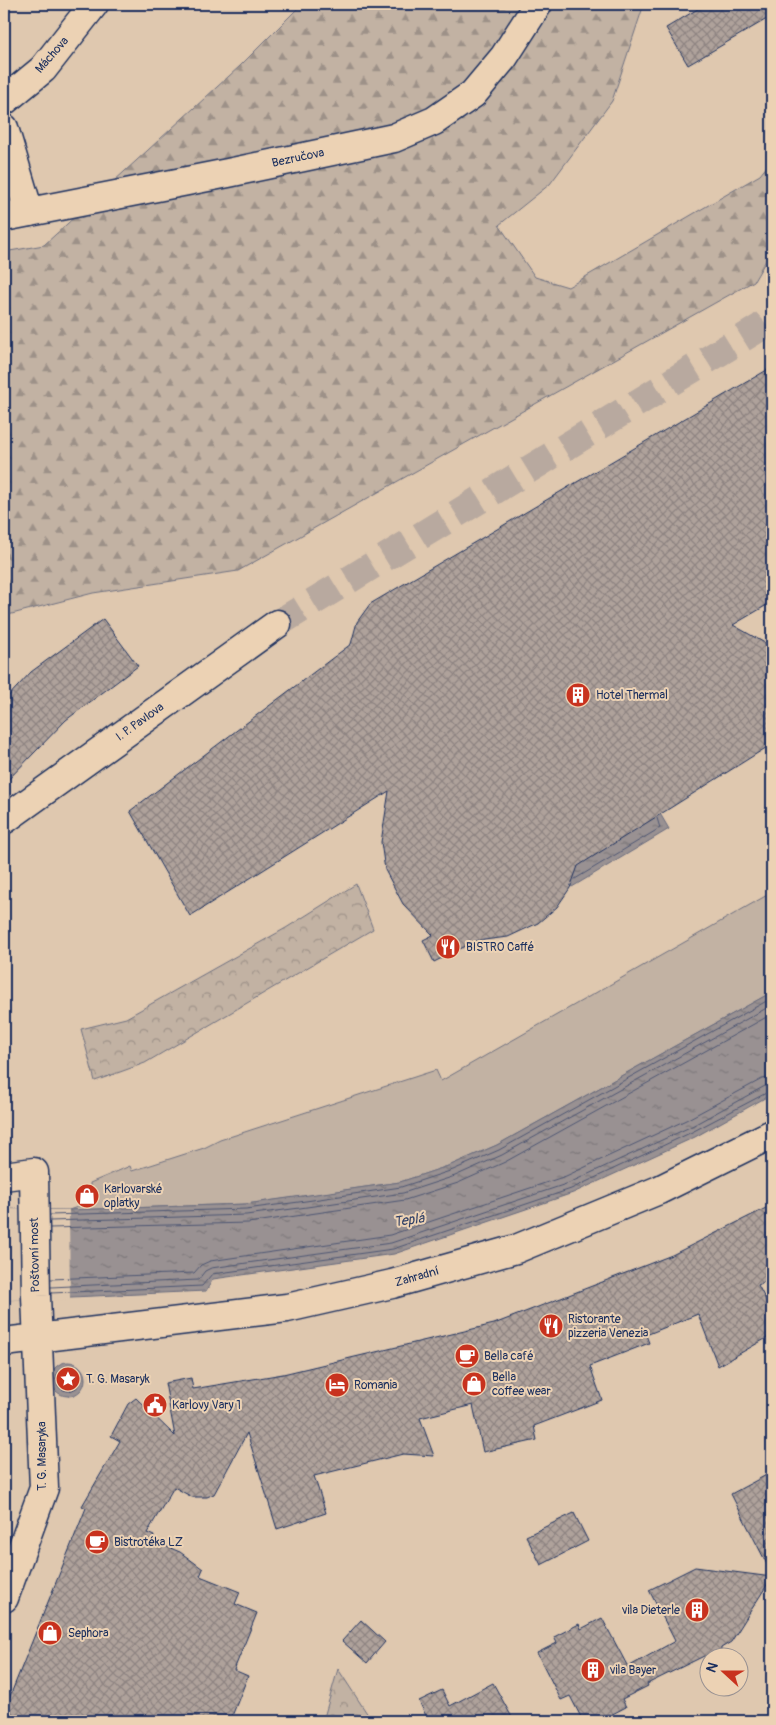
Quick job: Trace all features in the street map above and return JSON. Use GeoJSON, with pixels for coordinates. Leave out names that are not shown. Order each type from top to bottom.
{"type":"FeatureCollection","features":[{"type":"Feature","properties":{"kind":"street","name":"Máchova"},"geometry":{"type":"LineString","coordinates":[[4,100],[43,69],[94,4]]}},
{"type":"Feature","properties":{"kind":"street","name":"Bezručova"},"geometry":{"type":"LineString","coordinates":[[16,214],[228,174],[394,138],[434,121],[473,94],[504,57],[538,4]]}},
{"type":"Feature","properties":{"kind":"street"},"geometry":{"type":"LineString","coordinates":[[4,128],[16,214]]}},
{"type":"Feature","properties":{"kind":"street","name":"I. P. Pavlova"},"geometry":{"type":"LineString","coordinates":[[4,820],[277,624]]}},
{"type":"Feature","properties":{"kind":"street","name":"Zahradní"},"geometry":{"type":"LineString","coordinates":[[4,1342],[288,1308],[392,1284],[516,1248],[659,1190],[772,1134]]}},
{"type":"Feature","properties":{"kind":"street","name":"Poštovní most"},"geometry":{"type":"LineString","coordinates":[[4,1176],[34,1172],[36,1296],[39,1337]]}},
{"type":"Feature","properties":{"kind":"street","name":"T. G. Masaryka"},"geometry":{"type":"LineString","coordinates":[[4,1598],[44,1488],[39,1337]]}},
{"type":"Feature","properties":{"kind":"green space"},"geometry":{"type":"Polygon","coordinates":[[[302,4],[644,4],[612,101],[550,184],[499,225],[535,277],[568,287],[760,175],[772,160],[772,250],[754,281],[238,571],[93,593],[4,616],[4,252],[44,245],[240,66],[302,4]]]}},
{"type":"Feature","properties":{"kind":"green space"},"geometry":{"type":"Polygon","coordinates":[[[356,884],[373,929],[145,1063],[95,1081],[81,1029],[126,1018],[286,928],[356,884]]]}},
{"type":"Feature","properties":{"kind":"green space"},"geometry":{"type":"Polygon","coordinates":[[[769,894],[772,900],[772,992],[497,1145],[451,1165],[400,1182],[246,1204],[69,1210],[80,1206],[92,1206],[90,1183],[130,1166],[132,1171],[204,1148],[220,1140],[436,1070],[441,1081],[769,894]]]}},
{"type":"Feature","properties":{"kind":"green space"},"geometry":{"type":"Polygon","coordinates":[[[338,1669],[372,1721],[323,1721],[338,1669]]]}},
{"type":"Feature","properties":{"kind":"water"},"geometry":{"type":"Polygon","coordinates":[[[655,805],[669,829],[572,887],[558,864],[655,805]]]}},
{"type":"Feature","properties":{"kind":"water","name":"Teplá"},"geometry":{"type":"Polygon","coordinates":[[[772,992],[772,1094],[695,1137],[573,1193],[394,1254],[213,1279],[206,1291],[4,1300],[4,1209],[69,1210],[246,1204],[400,1182],[451,1165],[497,1145],[772,992]]]}},
{"type":"Feature","properties":{"kind":"water","name":"T. G. Masaryk"},"geometry":{"type":"Polygon","coordinates":[[[68,1362],[80,1367],[85,1379],[80,1391],[68,1396],[56,1391],[51,1379],[56,1367],[68,1362]]]}},
{"type":"Feature","properties":{"kind":"pier"},"geometry":{"type":"Polygon","coordinates":[[[4,1209],[69,1210],[70,1299],[7,1300],[4,1209]]]}},
{"type":"Feature","properties":{"kind":"building"},"geometry":{"type":"Polygon","coordinates":[[[706,4],[772,4],[772,16],[688,65],[666,28],[706,4]]]}},
{"type":"Feature","properties":{"kind":"building","name":"Hotel Thermal"},"geometry":{"type":"Polygon","coordinates":[[[772,367],[772,602],[733,625],[772,647],[772,744],[578,866],[570,888],[557,907],[538,923],[508,937],[476,941],[434,962],[423,940],[433,935],[403,904],[385,870],[381,842],[389,791],[190,916],[130,811],[351,644],[357,622],[370,604],[772,367]]]}},
{"type":"Feature","properties":{"kind":"building"},"geometry":{"type":"Polygon","coordinates":[[[103,619],[138,666],[66,720],[4,784],[4,701],[31,672],[103,619]]]}},
{"type":"Feature","properties":{"kind":"building"},"geometry":{"type":"Polygon","coordinates":[[[772,1205],[772,1278],[758,1285],[772,1312],[772,1335],[718,1366],[698,1314],[646,1335],[649,1343],[590,1366],[602,1400],[534,1426],[537,1440],[483,1452],[473,1405],[420,1418],[434,1456],[403,1454],[314,1476],[326,1513],[277,1529],[247,1433],[214,1494],[207,1497],[192,1497],[174,1487],[147,1533],[154,1536],[153,1541],[180,1552],[203,1569],[200,1576],[240,1592],[235,1604],[257,1613],[234,1670],[248,1676],[230,1721],[4,1721],[4,1711],[86,1508],[82,1506],[120,1441],[111,1436],[128,1404],[136,1398],[175,1436],[165,1383],[191,1378],[193,1389],[283,1374],[494,1324],[672,1255],[772,1205]]]}},
{"type":"Feature","properties":{"kind":"building"},"geometry":{"type":"Polygon","coordinates":[[[772,1472],[772,1574],[731,1494],[772,1472]]]}},
{"type":"Feature","properties":{"kind":"building"},"geometry":{"type":"Polygon","coordinates":[[[574,1513],[588,1541],[541,1565],[526,1536],[574,1513]]]}},
{"type":"Feature","properties":{"kind":"building"},"geometry":{"type":"Polygon","coordinates":[[[695,1567],[772,1577],[731,1642],[721,1648],[698,1648],[698,1659],[647,1684],[648,1686],[622,1699],[626,1707],[599,1721],[583,1721],[570,1696],[561,1700],[537,1653],[557,1643],[554,1637],[579,1624],[581,1629],[602,1618],[628,1667],[675,1641],[649,1590],[695,1567]]]}},
{"type":"Feature","properties":{"kind":"building"},"geometry":{"type":"Polygon","coordinates":[[[361,1620],[385,1642],[367,1663],[342,1641],[361,1620]]]}},
{"type":"Feature","properties":{"kind":"building"},"geometry":{"type":"Polygon","coordinates":[[[493,1683],[514,1721],[420,1721],[427,1718],[419,1701],[442,1690],[450,1706],[493,1683]]]}},
{"type":"Feature","properties":{"kind":"tunnel"},"geometry":{"type":"LineString","coordinates":[[277,624],[761,327],[772,317]]}},
{"type":"Feature","properties":{"kind":"place","name":"Hotel Thermal"},"geometry":{"type":"Point","coordinates":[578,695]}},
{"type":"Feature","properties":{"kind":"place","name":"BISTRO Caffé"},"geometry":{"type":"Point","coordinates":[448,947]}},
{"type":"Feature","properties":{"kind":"place","name":"Karlovarské oplatky"},"geometry":{"type":"Point","coordinates":[87,1196]}},
{"type":"Feature","properties":{"kind":"place","name":"Ristorante pizzeria Venezia"},"geometry":{"type":"Point","coordinates":[551,1326]}},
{"type":"Feature","properties":{"kind":"place","name":"Bella café"},"geometry":{"type":"Point","coordinates":[467,1356]}},
{"type":"Feature","properties":{"kind":"place","name":"T. G. Masaryk"},"geometry":{"type":"Point","coordinates":[68,1379]}},
{"type":"Feature","properties":{"kind":"place","name":"Bella coffee wear"},"geometry":{"type":"Point","coordinates":[474,1384]}},
{"type":"Feature","properties":{"kind":"place","name":"Romania"},"geometry":{"type":"Point","coordinates":[337,1385]}},
{"type":"Feature","properties":{"kind":"place","name":"Karlovy Vary 1"},"geometry":{"type":"Point","coordinates":[155,1405]}},
{"type":"Feature","properties":{"kind":"place","name":"Bistrotéka LZ"},"geometry":{"type":"Point","coordinates":[97,1542]}},
{"type":"Feature","properties":{"kind":"place","name":"vila Dieterle"},"geometry":{"type":"Point","coordinates":[697,1610]}},
{"type":"Feature","properties":{"kind":"place","name":"Sephora"},"geometry":{"type":"Point","coordinates":[50,1633]}},
{"type":"Feature","properties":{"kind":"place","name":"vila Bayer"},"geometry":{"type":"Point","coordinates":[593,1670]}}]}
